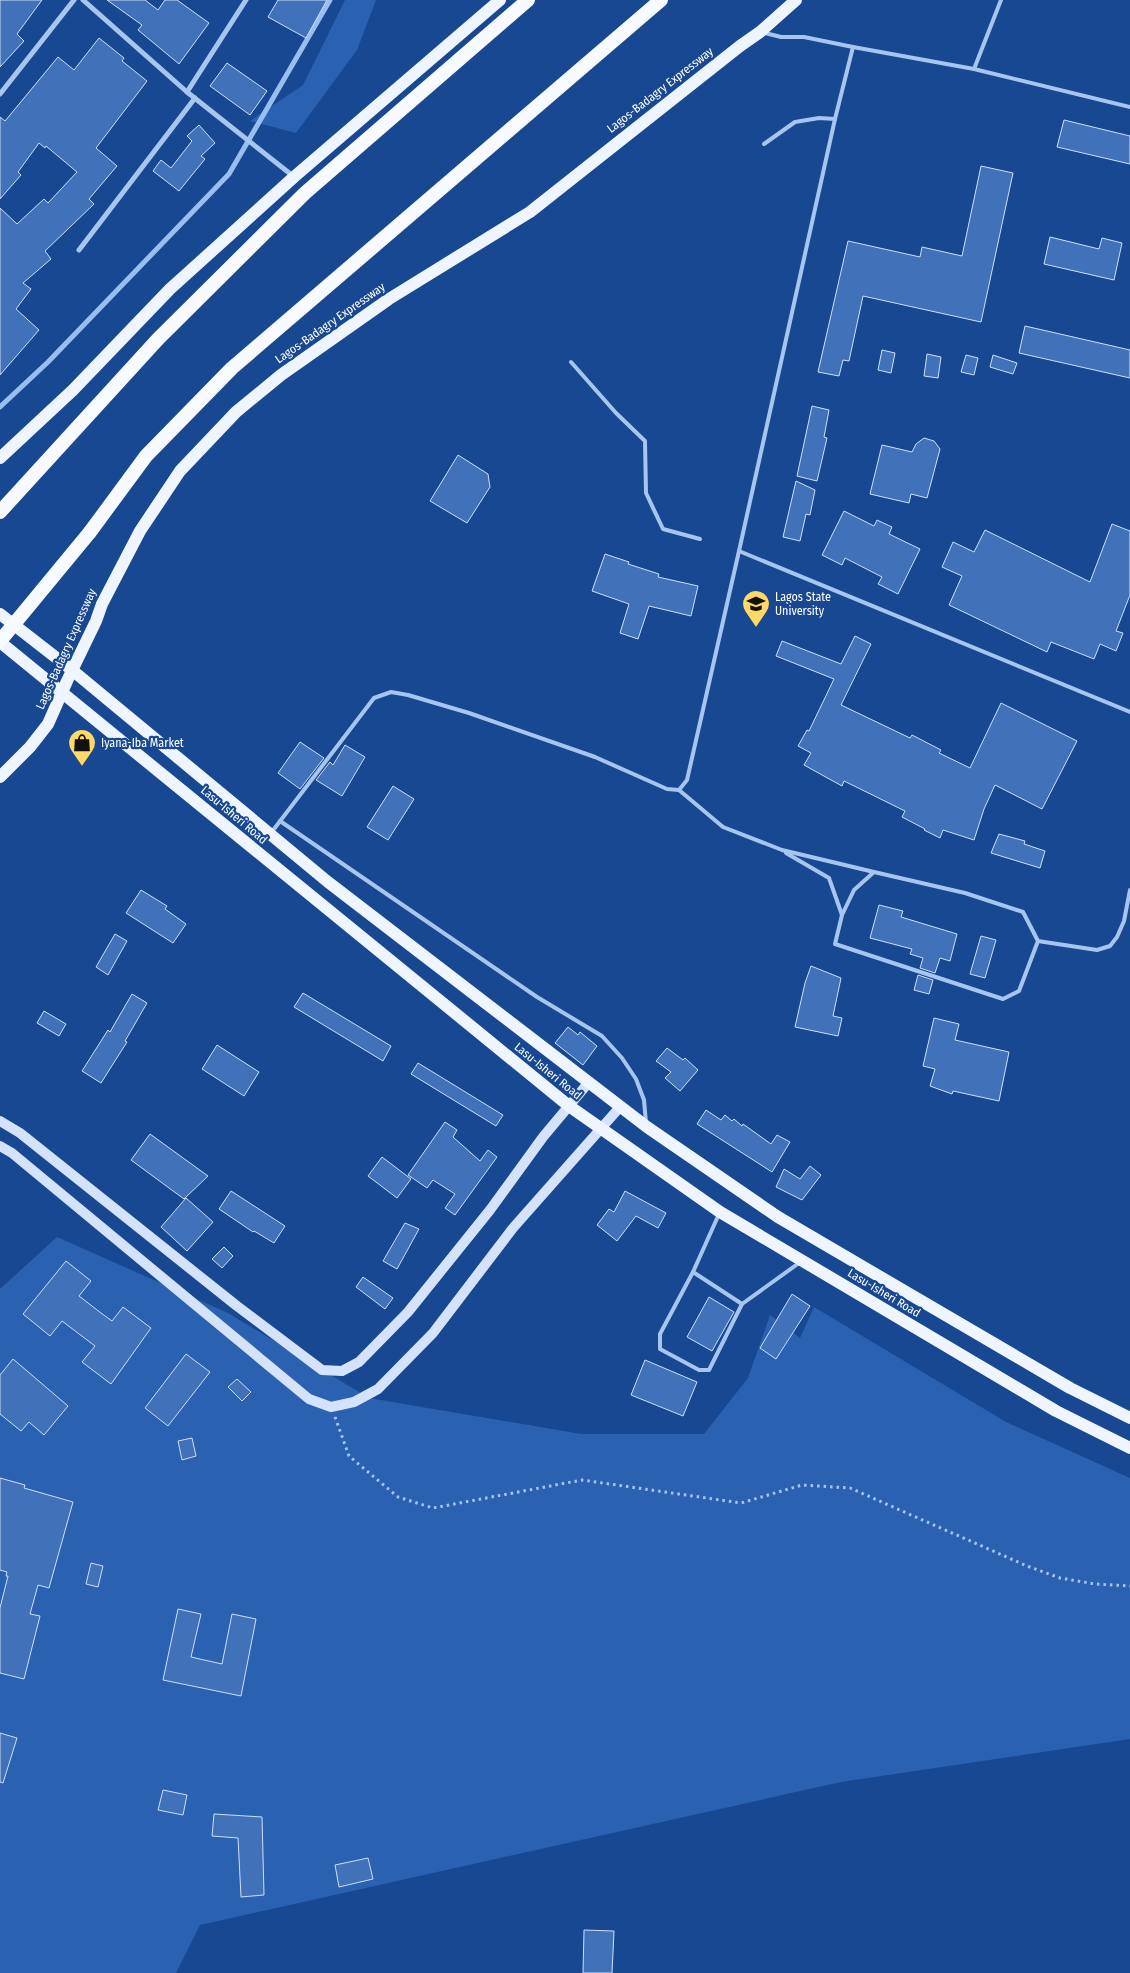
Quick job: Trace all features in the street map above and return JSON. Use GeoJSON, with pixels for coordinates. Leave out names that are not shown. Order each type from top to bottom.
{"type":"FeatureCollection","features":[{"type":"Feature","properties":{"kind":"highway"},"geometry":{"type":"LineString","coordinates":[[0,512],[158,339],[305,193],[528,0]]}},
{"type":"Feature","properties":{"kind":"highway","name":"Lagos-Badagry Expressway"},"geometry":{"type":"LineString","coordinates":[[0,642],[90,532],[146,456],[232,368],[661,0]]}},
{"type":"Feature","properties":{"kind":"main road"},"geometry":{"type":"LineString","coordinates":[[0,458],[73,390],[170,289],[294,177],[500,0]]}},
{"type":"Feature","properties":{"kind":"main road","name":"Lagos-Badagry Expressway"},"geometry":{"type":"LineString","coordinates":[[0,777],[41,735],[48,724],[96,621],[102,604],[140,531],[180,471],[236,412],[281,375],[388,300],[530,212],[732,52],[760,32],[796,0]]}},
{"type":"Feature","properties":{"kind":"main road","name":"Lasu-Isheri Road"},"geometry":{"type":"LineString","coordinates":[[0,614],[72,670],[328,882],[647,1127],[778,1217],[1070,1388],[1130,1418]]}},
{"type":"Feature","properties":{"kind":"main road","name":"Lasu-Isheri Road"},"geometry":{"type":"LineString","coordinates":[[0,642],[600,1129],[720,1212],[1056,1412],[1130,1448]]}},
{"type":"Feature","properties":{"kind":"main road"},"geometry":{"type":"LineString","coordinates":[[0,1121],[28,1139],[237,1306],[322,1370],[342,1371],[358,1362],[408,1312],[589,1082]]}},
{"type":"Feature","properties":{"kind":"main road"},"geometry":{"type":"LineString","coordinates":[[0,1146],[12,1153],[309,1399],[331,1407],[354,1402],[378,1389],[433,1333],[513,1228],[620,1106]]}},
{"type":"Feature","properties":{"kind":"street"},"geometry":{"type":"LineString","coordinates":[[0,94],[74,0]]}},
{"type":"Feature","properties":{"kind":"street"},"geometry":{"type":"LineString","coordinates":[[82,0],[187,92],[294,177]]}},
{"type":"Feature","properties":{"kind":"street"},"geometry":{"type":"LineString","coordinates":[[187,92],[246,0]]}},
{"type":"Feature","properties":{"kind":"street"},"geometry":{"type":"LineString","coordinates":[[79,250],[195,98]]}},
{"type":"Feature","properties":{"kind":"lane"},"geometry":{"type":"LineString","coordinates":[[974,69],[1001,0]]}},
{"type":"Feature","properties":{"kind":"lane"},"geometry":{"type":"LineString","coordinates":[[760,32],[781,37],[804,37],[974,69],[1130,107]]}},
{"type":"Feature","properties":{"kind":"lane"},"geometry":{"type":"LineString","coordinates":[[679,790],[687,780],[835,119],[853,47]]}},
{"type":"Feature","properties":{"kind":"lane"},"geometry":{"type":"LineString","coordinates":[[764,144],[795,122],[819,118],[835,119]]}},
{"type":"Feature","properties":{"kind":"lane"},"geometry":{"type":"LineString","coordinates":[[571,362],[616,413],[645,441],[646,494],[663,529],[700,539]]}},
{"type":"Feature","properties":{"kind":"lane"},"geometry":{"type":"LineString","coordinates":[[739,551],[1130,712]]}},
{"type":"Feature","properties":{"kind":"lane"},"geometry":{"type":"LineString","coordinates":[[271,834],[374,698],[391,692],[408,695],[469,713],[595,757],[667,789],[679,790],[723,827],[782,850],[874,872],[964,894],[1023,912],[1038,941],[1019,991],[1003,999],[835,944],[842,916],[854,890],[874,872]]}},
{"type":"Feature","properties":{"kind":"lane"},"geometry":{"type":"LineString","coordinates":[[280,822],[537,997],[602,1036],[622,1058],[636,1080],[644,1100],[647,1127]]}},
{"type":"Feature","properties":{"kind":"lane"},"geometry":{"type":"LineString","coordinates":[[782,850],[829,878],[842,916]]}},
{"type":"Feature","properties":{"kind":"lane"},"geometry":{"type":"LineString","coordinates":[[1038,941],[1097,950],[1110,946],[1117,937],[1124,922],[1130,890]]}},
{"type":"Feature","properties":{"kind":"lane"},"geometry":{"type":"LineString","coordinates":[[720,1212],[693,1272],[660,1334],[660,1349],[699,1370],[709,1370],[742,1304],[802,1261]]}},
{"type":"Feature","properties":{"kind":"lane"},"geometry":{"type":"LineString","coordinates":[[693,1272],[742,1304]]}},
{"type":"Feature","properties":{"kind":"path"},"geometry":{"type":"LineString","coordinates":[[331,1407],[349,1456],[398,1497],[433,1508],[582,1480],[741,1502],[802,1485],[850,1488],[1027,1566],[1060,1578],[1095,1584],[1130,1586]]}},
{"type":"Feature","properties":{"kind":"shaded area"},"geometry":{"type":"Polygon","coordinates":[[[345,0],[376,0],[357,50],[296,133],[250,121],[303,85],[345,0]]]}},
{"type":"Feature","properties":{"kind":"shaded area"},"geometry":{"type":"Polygon","coordinates":[[[57,1237],[228,1313],[369,1398],[581,1434],[704,1434],[748,1378],[770,1315],[800,1338],[814,1307],[1006,1422],[1130,1478],[1130,1739],[841,1782],[200,1925],[176,1973],[0,1973],[0,1289],[57,1237]]]}},
{"type":"Feature","properties":{"kind":"building"},"geometry":{"type":"Polygon","coordinates":[[[0,0],[42,0],[17,34],[24,41],[0,67],[0,0]]]}},
{"type":"Feature","properties":{"kind":"building"},"geometry":{"type":"Polygon","coordinates":[[[107,0],[145,0],[158,10],[165,0],[177,0],[209,23],[179,64],[138,30],[142,25],[107,0]]]}},
{"type":"Feature","properties":{"kind":"building"},"geometry":{"type":"Polygon","coordinates":[[[278,0],[327,0],[306,38],[268,17],[278,0]]]}},
{"type":"Feature","properties":{"kind":"building"},"geometry":{"type":"Polygon","coordinates":[[[99,38],[124,58],[122,61],[147,81],[96,148],[117,166],[89,199],[94,204],[45,251],[51,259],[23,283],[31,289],[16,309],[39,330],[0,375],[0,208],[17,224],[44,199],[48,203],[77,172],[46,146],[45,148],[39,143],[18,172],[21,175],[0,199],[0,117],[5,121],[58,57],[74,70],[99,38]]]}},
{"type":"Feature","properties":{"kind":"building"},"geometry":{"type":"Polygon","coordinates":[[[227,63],[267,91],[250,115],[210,86],[227,63]]]}},
{"type":"Feature","properties":{"kind":"building"},"geometry":{"type":"Polygon","coordinates":[[[1064,120],[1130,136],[1130,164],[1057,147],[1064,120]]]}},
{"type":"Feature","properties":{"kind":"building"},"geometry":{"type":"Polygon","coordinates":[[[199,125],[215,143],[201,156],[205,159],[179,191],[153,171],[161,160],[171,168],[192,141],[187,136],[199,125]]]}},
{"type":"Feature","properties":{"kind":"building"},"geometry":{"type":"Polygon","coordinates":[[[981,166],[1013,173],[981,322],[863,296],[849,361],[843,360],[839,376],[818,372],[848,241],[920,257],[922,247],[962,256],[981,166]]]}},
{"type":"Feature","properties":{"kind":"building"},"geometry":{"type":"Polygon","coordinates":[[[1050,237],[1099,249],[1102,238],[1122,243],[1114,280],[1044,264],[1050,237]]]}},
{"type":"Feature","properties":{"kind":"building"},"geometry":{"type":"Polygon","coordinates":[[[1025,326],[1130,350],[1130,378],[1019,353],[1025,326]]]}},
{"type":"Feature","properties":{"kind":"building"},"geometry":{"type":"Polygon","coordinates":[[[882,350],[895,353],[891,373],[878,370],[882,350]]]}},
{"type":"Feature","properties":{"kind":"building"},"geometry":{"type":"Polygon","coordinates":[[[927,354],[941,357],[938,378],[924,376],[927,354]]]}},
{"type":"Feature","properties":{"kind":"building"},"geometry":{"type":"Polygon","coordinates":[[[966,355],[978,358],[974,375],[961,372],[966,355]]]}},
{"type":"Feature","properties":{"kind":"building"},"geometry":{"type":"Polygon","coordinates":[[[993,355],[1017,363],[1013,374],[990,367],[993,355]]]}},
{"type":"Feature","properties":{"kind":"building"},"geometry":{"type":"Polygon","coordinates":[[[812,406],[829,410],[824,437],[827,438],[817,481],[797,476],[812,406]]]}},
{"type":"Feature","properties":{"kind":"building"},"geometry":{"type":"Polygon","coordinates":[[[924,438],[934,441],[940,449],[927,498],[911,494],[909,503],[870,494],[882,445],[912,452],[916,444],[924,438]]]}},
{"type":"Feature","properties":{"kind":"building"},"geometry":{"type":"Polygon","coordinates":[[[458,455],[488,474],[490,487],[467,523],[430,501],[458,455]]]}},
{"type":"Feature","properties":{"kind":"building"},"geometry":{"type":"Polygon","coordinates":[[[796,481],[815,490],[810,515],[806,514],[800,541],[783,537],[796,481]]]}},
{"type":"Feature","properties":{"kind":"building"},"geometry":{"type":"Polygon","coordinates":[[[844,511],[874,526],[877,520],[892,527],[889,534],[920,549],[898,594],[878,584],[882,577],[845,558],[842,565],[822,555],[844,511]]]}},
{"type":"Feature","properties":{"kind":"building"},"geometry":{"type":"Polygon","coordinates":[[[1112,524],[1130,531],[1130,595],[1116,631],[1123,633],[1116,651],[1100,644],[1094,659],[1051,642],[1047,652],[949,605],[962,576],[942,567],[953,542],[974,552],[985,530],[1090,582],[1112,524]]]}},
{"type":"Feature","properties":{"kind":"building"},"geometry":{"type":"Polygon","coordinates":[[[605,554],[659,574],[658,577],[698,586],[691,616],[649,606],[638,639],[620,633],[629,604],[592,591],[605,554]]]}},
{"type":"Feature","properties":{"kind":"building"},"geometry":{"type":"Polygon","coordinates":[[[855,636],[871,644],[841,705],[910,738],[912,735],[941,750],[939,753],[970,768],[1001,703],[1077,741],[1042,809],[995,785],[984,809],[974,840],[943,830],[940,838],[902,817],[905,811],[844,781],[842,786],[804,765],[811,753],[798,746],[807,730],[809,731],[834,679],[776,656],[782,641],[841,664],[855,636]]]}},
{"type":"Feature","properties":{"kind":"building"},"geometry":{"type":"Polygon","coordinates":[[[300,742],[324,758],[300,789],[278,773],[300,742]]]}},
{"type":"Feature","properties":{"kind":"building"},"geometry":{"type":"Polygon","coordinates":[[[345,745],[365,757],[342,796],[316,780],[330,762],[333,765],[345,745]]]}},
{"type":"Feature","properties":{"kind":"building"},"geometry":{"type":"Polygon","coordinates":[[[393,786],[414,799],[388,840],[367,827],[393,786]]]}},
{"type":"Feature","properties":{"kind":"building"},"geometry":{"type":"Polygon","coordinates":[[[999,834],[1025,841],[1024,844],[1045,851],[1040,868],[991,853],[999,834]]]}},
{"type":"Feature","properties":{"kind":"building"},"geometry":{"type":"Polygon","coordinates":[[[141,890],[167,906],[165,909],[186,924],[173,943],[126,913],[141,890]]]}},
{"type":"Feature","properties":{"kind":"building"},"geometry":{"type":"Polygon","coordinates":[[[879,905],[903,911],[901,917],[957,934],[950,961],[940,958],[935,973],[920,968],[923,958],[910,954],[912,949],[870,938],[879,905]]]}},
{"type":"Feature","properties":{"kind":"building"},"geometry":{"type":"Polygon","coordinates":[[[115,934],[127,941],[108,975],[96,967],[115,934]]]}},
{"type":"Feature","properties":{"kind":"building"},"geometry":{"type":"Polygon","coordinates":[[[981,936],[996,940],[985,978],[970,974],[981,936]]]}},
{"type":"Feature","properties":{"kind":"building"},"geometry":{"type":"Polygon","coordinates":[[[811,966],[841,978],[833,1016],[842,1018],[838,1036],[795,1027],[811,966]]]}},
{"type":"Feature","properties":{"kind":"building"},"geometry":{"type":"Polygon","coordinates":[[[918,975],[933,980],[929,994],[914,990],[918,975]]]}},
{"type":"Feature","properties":{"kind":"building"},"geometry":{"type":"Polygon","coordinates":[[[303,993],[391,1046],[383,1061],[294,1007],[303,993]]]}},
{"type":"Feature","properties":{"kind":"building"},"geometry":{"type":"Polygon","coordinates":[[[132,994],[147,1003],[125,1041],[127,1042],[101,1083],[82,1071],[108,1030],[110,1032],[132,994]]]}},
{"type":"Feature","properties":{"kind":"building"},"geometry":{"type":"Polygon","coordinates":[[[44,1011],[66,1024],[59,1036],[37,1023],[44,1011]]]}},
{"type":"Feature","properties":{"kind":"building"},"geometry":{"type":"Polygon","coordinates":[[[934,1018],[959,1024],[955,1040],[1009,1052],[999,1101],[953,1091],[952,1094],[930,1086],[935,1069],[923,1066],[934,1018]]]}},
{"type":"Feature","properties":{"kind":"building"},"geometry":{"type":"Polygon","coordinates":[[[568,1027],[578,1035],[580,1032],[597,1046],[583,1065],[555,1043],[568,1027]]]}},
{"type":"Feature","properties":{"kind":"building"},"geometry":{"type":"Polygon","coordinates":[[[217,1045],[259,1072],[244,1096],[202,1069],[217,1045]]]}},
{"type":"Feature","properties":{"kind":"building"},"geometry":{"type":"Polygon","coordinates":[[[667,1048],[683,1060],[685,1058],[698,1070],[680,1091],[665,1078],[671,1072],[656,1061],[667,1048]]]}},
{"type":"Feature","properties":{"kind":"building"},"geometry":{"type":"Polygon","coordinates":[[[418,1063],[503,1115],[496,1126],[411,1074],[418,1063]]]}},
{"type":"Feature","properties":{"kind":"building"},"geometry":{"type":"Polygon","coordinates":[[[706,1110],[721,1120],[725,1115],[732,1121],[734,1119],[771,1144],[777,1135],[790,1142],[772,1172],[697,1124],[706,1110]]]}},
{"type":"Feature","properties":{"kind":"building"},"geometry":{"type":"Polygon","coordinates":[[[445,1122],[457,1130],[453,1137],[480,1161],[488,1150],[497,1157],[455,1215],[445,1208],[455,1194],[433,1180],[427,1188],[408,1175],[445,1122]]]}},
{"type":"Feature","properties":{"kind":"building"},"geometry":{"type":"Polygon","coordinates":[[[150,1134],[208,1176],[184,1199],[131,1160],[150,1134]]]}},
{"type":"Feature","properties":{"kind":"building"},"geometry":{"type":"Polygon","coordinates":[[[382,1157],[411,1179],[397,1198],[368,1176],[382,1157]]]}},
{"type":"Feature","properties":{"kind":"building"},"geometry":{"type":"Polygon","coordinates":[[[810,1166],[821,1175],[802,1200],[776,1187],[784,1169],[800,1179],[810,1166]]]}},
{"type":"Feature","properties":{"kind":"building"},"geometry":{"type":"Polygon","coordinates":[[[231,1191],[285,1226],[274,1243],[253,1232],[219,1209],[231,1191]]]}},
{"type":"Feature","properties":{"kind":"building"},"geometry":{"type":"Polygon","coordinates":[[[625,1191],[666,1213],[658,1228],[636,1216],[617,1241],[597,1225],[609,1209],[614,1212],[625,1191]]]}},
{"type":"Feature","properties":{"kind":"building"},"geometry":{"type":"Polygon","coordinates":[[[186,1198],[213,1222],[187,1251],[161,1227],[186,1198]]]}},
{"type":"Feature","properties":{"kind":"building"},"geometry":{"type":"Polygon","coordinates":[[[405,1223],[419,1229],[397,1269],[383,1261],[405,1223]]]}},
{"type":"Feature","properties":{"kind":"building"},"geometry":{"type":"Polygon","coordinates":[[[224,1247],[233,1256],[222,1268],[212,1259],[224,1247]]]}},
{"type":"Feature","properties":{"kind":"building"},"geometry":{"type":"Polygon","coordinates":[[[66,1261],[91,1281],[79,1296],[112,1321],[123,1307],[151,1328],[111,1384],[82,1362],[95,1346],[62,1321],[50,1336],[23,1314],[66,1261]]]}},
{"type":"Feature","properties":{"kind":"building"},"geometry":{"type":"Polygon","coordinates":[[[363,1277],[393,1298],[385,1309],[356,1287],[363,1277]]]}},
{"type":"Feature","properties":{"kind":"building"},"geometry":{"type":"Polygon","coordinates":[[[792,1294],[810,1306],[776,1359],[760,1348],[792,1294]]]}},
{"type":"Feature","properties":{"kind":"building"},"geometry":{"type":"Polygon","coordinates":[[[709,1297],[734,1312],[712,1351],[687,1337],[709,1297]]]}},
{"type":"Feature","properties":{"kind":"building"},"geometry":{"type":"Polygon","coordinates":[[[186,1354],[210,1372],[168,1426],[145,1408],[186,1354]]]}},
{"type":"Feature","properties":{"kind":"building"},"geometry":{"type":"Polygon","coordinates":[[[13,1359],[68,1406],[44,1435],[29,1422],[21,1431],[0,1414],[0,1375],[13,1359]]]}},
{"type":"Feature","properties":{"kind":"building"},"geometry":{"type":"Polygon","coordinates":[[[645,1360],[697,1382],[683,1416],[631,1395],[645,1360]]]}},
{"type":"Feature","properties":{"kind":"building"},"geometry":{"type":"Polygon","coordinates":[[[237,1379],[251,1392],[242,1401],[228,1387],[237,1379]]]}},
{"type":"Feature","properties":{"kind":"building"},"geometry":{"type":"Polygon","coordinates":[[[192,1438],[196,1456],[182,1460],[178,1441],[192,1438]]]}},
{"type":"Feature","properties":{"kind":"building"},"geometry":{"type":"Polygon","coordinates":[[[0,1478],[25,1485],[24,1488],[73,1502],[49,1588],[38,1585],[30,1614],[40,1616],[24,1679],[0,1673],[0,1608],[8,1576],[6,1576],[7,1572],[0,1570],[0,1478]]]}},
{"type":"Feature","properties":{"kind":"building"},"geometry":{"type":"Polygon","coordinates":[[[91,1563],[103,1566],[98,1587],[86,1584],[91,1563]]]}},
{"type":"Feature","properties":{"kind":"building"},"geometry":{"type":"Polygon","coordinates":[[[178,1609],[201,1614],[191,1657],[222,1664],[232,1614],[256,1619],[241,1696],[163,1680],[178,1609]]]}},
{"type":"Feature","properties":{"kind":"building"},"geometry":{"type":"Polygon","coordinates":[[[0,1733],[17,1738],[3,1783],[0,1782],[0,1733]]]}},
{"type":"Feature","properties":{"kind":"building"},"geometry":{"type":"Polygon","coordinates":[[[163,1790],[187,1795],[183,1815],[158,1810],[163,1790]]]}},
{"type":"Feature","properties":{"kind":"building"},"geometry":{"type":"Polygon","coordinates":[[[214,1814],[262,1817],[264,1895],[241,1897],[238,1838],[212,1836],[214,1814]]]}},
{"type":"Feature","properties":{"kind":"building"},"geometry":{"type":"Polygon","coordinates":[[[368,1858],[373,1879],[339,1887],[335,1865],[368,1858]]]}},
{"type":"Feature","properties":{"kind":"building"},"geometry":{"type":"Polygon","coordinates":[[[584,1930],[614,1931],[612,1973],[583,1973],[584,1930]]]}},
{"type":"Feature","properties":{"kind":"waterway"},"geometry":{"type":"LineString","coordinates":[[0,407],[48,362],[229,174],[330,0]]}},
{"type":"Feature","properties":{"kind":"place","name":"Lagos State University"},"geometry":{"type":"Point","coordinates":[756,628]}},
{"type":"Feature","properties":{"kind":"place","name":"Iyana-Iba Market"},"geometry":{"type":"Point","coordinates":[82,767]}}]}
